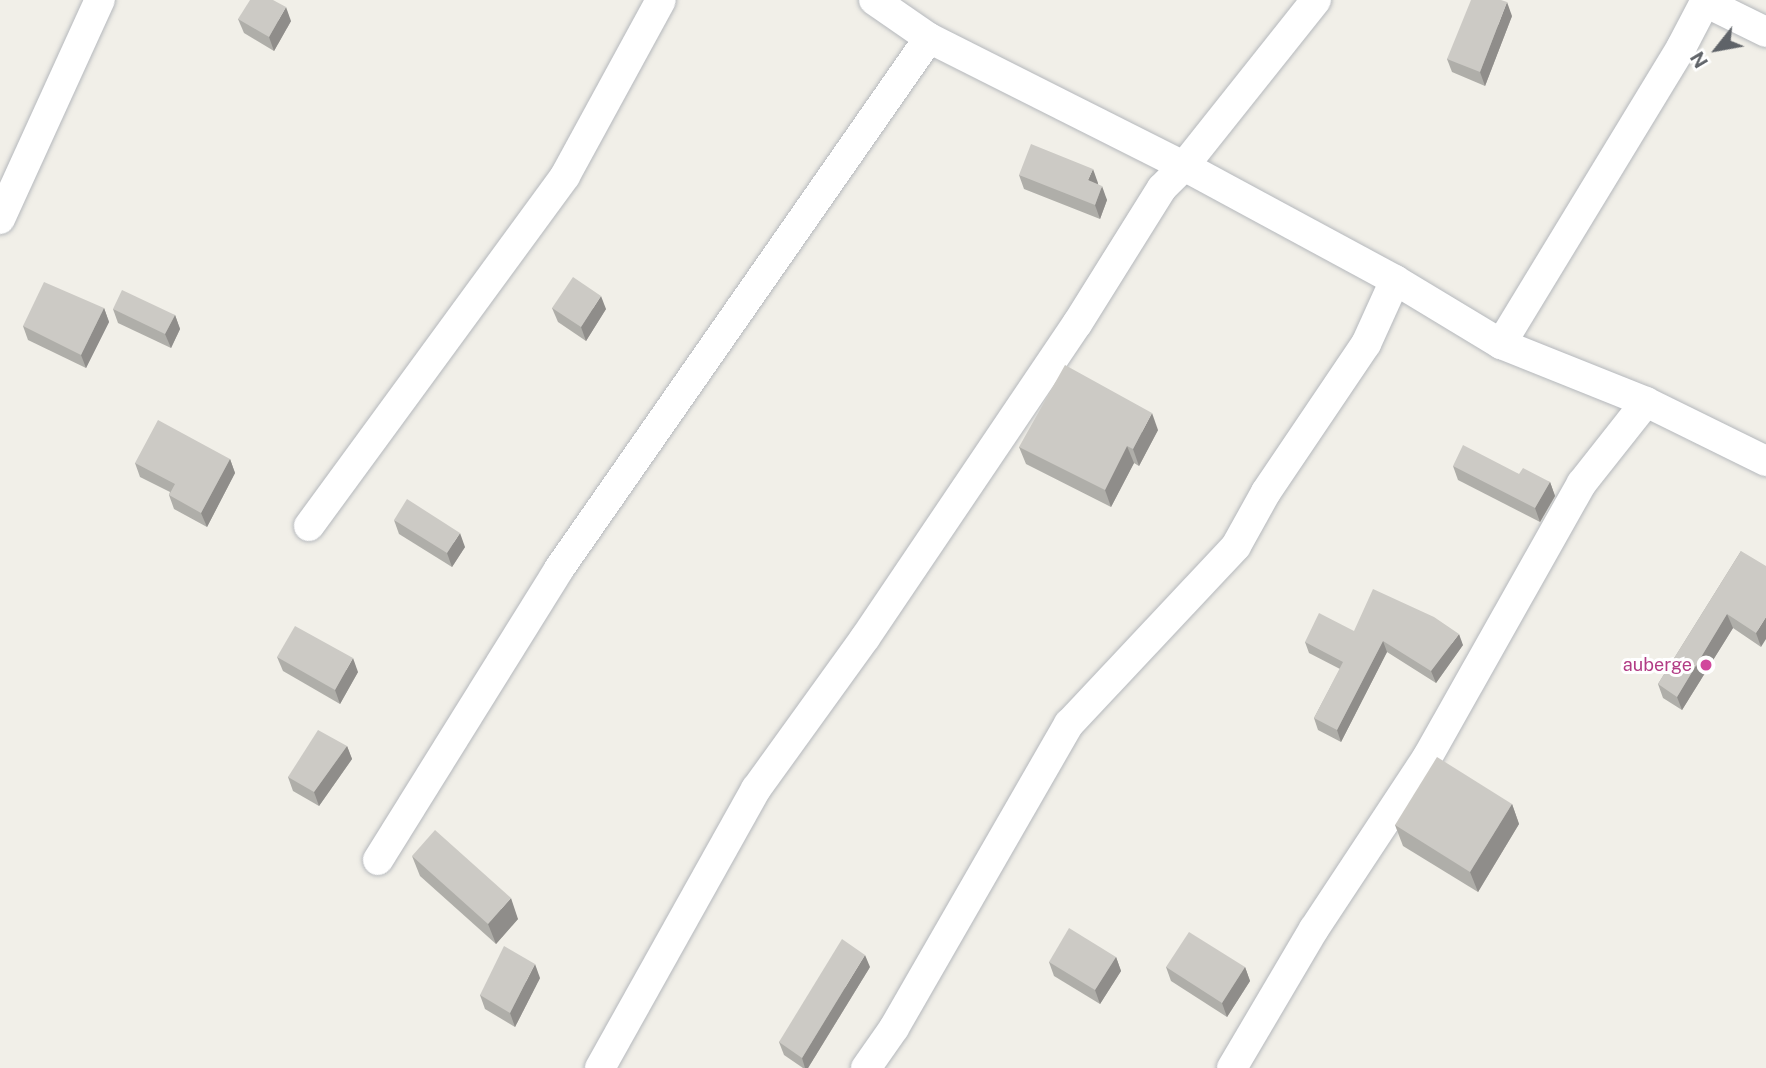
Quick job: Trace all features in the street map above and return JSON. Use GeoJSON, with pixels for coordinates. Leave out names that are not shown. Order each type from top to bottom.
{"type":"FeatureCollection","features":[{"type":"Feature","properties":{"kind":"street"},"geometry":{"type":"LineString","coordinates":[[0,219],[100,0]]}},
{"type":"Feature","properties":{"kind":"street"},"geometry":{"type":"LineString","coordinates":[[309,526],[565,176],[661,0]]}},
{"type":"Feature","properties":{"kind":"street"},"geometry":{"type":"LineString","coordinates":[[874,0],[929,38],[1184,166],[1395,280],[1501,344],[1646,402],[1766,461]]}},
{"type":"Feature","properties":{"kind":"street"},"geometry":{"type":"LineString","coordinates":[[600,1068],[756,789],[865,638],[1077,324],[1162,188],[1184,166],[1316,0]]}},
{"type":"Feature","properties":{"kind":"street"},"geometry":{"type":"LineString","coordinates":[[1501,344],[1682,46],[1706,1],[1766,32]]}},
{"type":"Feature","properties":{"kind":"street"},"geometry":{"type":"LineString","coordinates":[[377,860],[559,569],[929,38]]}},
{"type":"Feature","properties":{"kind":"street"},"geometry":{"type":"LineString","coordinates":[[866,1068],[894,1028],[1069,723],[1236,546],[1266,492],[1366,345],[1395,280]]}},
{"type":"Feature","properties":{"kind":"street"},"geometry":{"type":"LineString","coordinates":[[1232,1068],[1314,929],[1428,756],[1582,483],[1646,402]]}},
{"type":"Feature","properties":{"kind":"building"},"geometry":{"type":"Polygon","coordinates":[[[250,0],[273,0],[286,7],[269,37],[238,19],[250,0]]]}},
{"type":"Feature","properties":{"kind":"building"},"geometry":{"type":"Polygon","coordinates":[[[1471,0],[1507,2],[1480,72],[1447,59],[1471,0]]]}},
{"type":"Feature","properties":{"kind":"building"},"geometry":{"type":"Polygon","coordinates":[[[1031,144],[1093,169],[1088,180],[1102,186],[1095,205],[1019,175],[1031,144]]]}},
{"type":"Feature","properties":{"kind":"building"},"geometry":{"type":"Polygon","coordinates":[[[573,277],[601,296],[581,327],[552,308],[573,277]]]}},
{"type":"Feature","properties":{"kind":"building"},"geometry":{"type":"Polygon","coordinates":[[[44,282],[104,308],[81,355],[23,326],[44,282]]]}},
{"type":"Feature","properties":{"kind":"building"},"geometry":{"type":"Polygon","coordinates":[[[122,290],[175,315],[165,334],[113,309],[122,290]]]}},
{"type":"Feature","properties":{"kind":"building"},"geometry":{"type":"Polygon","coordinates":[[[1065,365],[1152,413],[1133,449],[1127,446],[1105,490],[1019,447],[1065,365]]]}},
{"type":"Feature","properties":{"kind":"building"},"geometry":{"type":"Polygon","coordinates":[[[158,420],[230,459],[201,513],[169,495],[175,484],[135,463],[158,420]]]}},
{"type":"Feature","properties":{"kind":"building"},"geometry":{"type":"Polygon","coordinates":[[[1463,445],[1519,474],[1523,468],[1550,482],[1535,508],[1453,466],[1463,445]]]}},
{"type":"Feature","properties":{"kind":"building"},"geometry":{"type":"Polygon","coordinates":[[[407,499],[460,533],[447,553],[394,520],[407,499]]]}},
{"type":"Feature","properties":{"kind":"building"},"geometry":{"type":"Polygon","coordinates":[[[1741,551],[1766,566],[1766,617],[1756,633],[1727,614],[1677,697],[1658,684],[1741,551]]]}},
{"type":"Feature","properties":{"kind":"building"},"geometry":{"type":"Polygon","coordinates":[[[1373,589],[1434,617],[1459,634],[1431,671],[1383,641],[1337,730],[1314,718],[1343,662],[1305,642],[1319,613],[1354,631],[1373,589]]]}},
{"type":"Feature","properties":{"kind":"building"},"geometry":{"type":"Polygon","coordinates":[[[295,626],[353,658],[335,690],[277,657],[295,626]]]}},
{"type":"Feature","properties":{"kind":"building"},"geometry":{"type":"Polygon","coordinates":[[[318,730],[347,746],[314,792],[288,777],[318,730]]]}},
{"type":"Feature","properties":{"kind":"building"},"geometry":{"type":"Polygon","coordinates":[[[1437,757],[1512,804],[1470,872],[1395,825],[1437,757]]]}},
{"type":"Feature","properties":{"kind":"building"},"geometry":{"type":"Polygon","coordinates":[[[435,830],[511,898],[488,924],[412,856],[435,830]]]}},
{"type":"Feature","properties":{"kind":"building"},"geometry":{"type":"Polygon","coordinates":[[[1069,928],[1116,957],[1095,990],[1049,962],[1069,928]]]}},
{"type":"Feature","properties":{"kind":"building"},"geometry":{"type":"Polygon","coordinates":[[[1189,932],[1245,967],[1222,1003],[1166,967],[1189,932]]]}},
{"type":"Feature","properties":{"kind":"building"},"geometry":{"type":"Polygon","coordinates":[[[842,939],[865,955],[802,1058],[779,1042],[842,939]]]}},
{"type":"Feature","properties":{"kind":"building"},"geometry":{"type":"Polygon","coordinates":[[[504,946],[535,964],[510,1013],[480,995],[504,946]]]}},
{"type":"Feature","properties":{"kind":"place","name":"auberge"},"geometry":{"type":"Point","coordinates":[1706,665]}}]}
